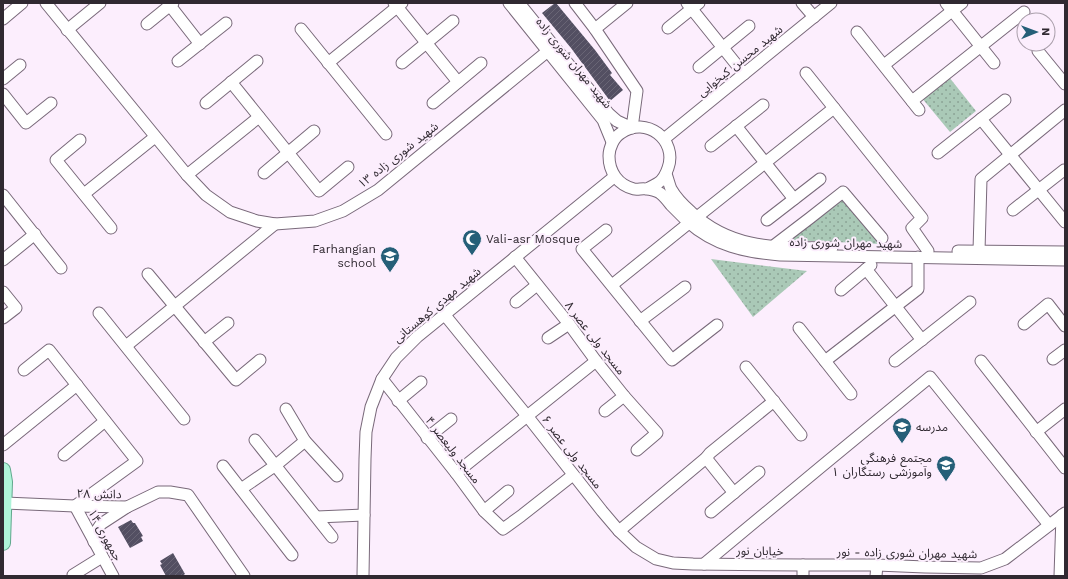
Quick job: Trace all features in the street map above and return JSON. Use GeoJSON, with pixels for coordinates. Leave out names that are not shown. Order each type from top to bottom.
{"type":"FeatureCollection","features":[{"type":"Feature","properties":{"kind":"main road"},"geometry":{"type":"LineString","coordinates":[[3,470],[6,482],[3,543]]}},
{"type":"Feature","properties":{"kind":"street"},"geometry":{"type":"LineString","coordinates":[[3,19],[22,3]]}},
{"type":"Feature","properties":{"kind":"street","name":"شهید شوری زاده ۱۳"},"geometry":{"type":"LineString","coordinates":[[46,3],[187,176],[206,196],[230,212],[257,221],[276,224],[315,221],[343,211],[378,190],[551,48]]}},
{"type":"Feature","properties":{"kind":"street"},"geometry":{"type":"LineString","coordinates":[[68,30],[100,3]]}},
{"type":"Feature","properties":{"kind":"street","name":"شهید مهران شوری زاده"},"geometry":{"type":"LineString","coordinates":[[509,3],[609,114],[617,121],[632,128]]}},
{"type":"Feature","properties":{"kind":"street","name":"شهید مهران شوری زاده"},"geometry":{"type":"LineString","coordinates":[[519,3],[603,120],[612,142]]}},
{"type":"Feature","properties":{"kind":"street"},"geometry":{"type":"LineString","coordinates":[[574,3],[595,29],[637,91],[632,128]]}},
{"type":"Feature","properties":{"kind":"street"},"geometry":{"type":"LineString","coordinates":[[595,29],[627,3]]}},
{"type":"Feature","properties":{"kind":"street"},"geometry":{"type":"LineString","coordinates":[[802,3],[814,17]]}},
{"type":"Feature","properties":{"kind":"street","name":"شهید محسن کیخوایی"},"geometry":{"type":"LineString","coordinates":[[664,139],[831,3]]}},
{"type":"Feature","properties":{"kind":"street"},"geometry":{"type":"LineString","coordinates":[[884,65],[949,7],[962,3]]}},
{"type":"Feature","properties":{"kind":"street"},"geometry":{"type":"LineString","coordinates":[[147,24],[170,4],[200,44]]}},
{"type":"Feature","properties":{"kind":"street"},"geometry":{"type":"LineString","coordinates":[[328,63],[398,4],[426,43],[458,82]]}},
{"type":"Feature","properties":{"kind":"street"},"geometry":{"type":"LineString","coordinates":[[668,28],[692,5],[744,74]]}},
{"type":"Feature","properties":{"kind":"street"},"geometry":{"type":"LineString","coordinates":[[949,7],[994,63]]}},
{"type":"Feature","properties":{"kind":"street"},"geometry":{"type":"LineString","coordinates":[[858,32],[915,106],[981,46],[1016,18]]}},
{"type":"Feature","properties":{"kind":"street"},"geometry":{"type":"LineString","coordinates":[[402,63],[453,21]]}},
{"type":"Feature","properties":{"kind":"street"},"geometry":{"type":"LineString","coordinates":[[178,61],[226,23]]}},
{"type":"Feature","properties":{"kind":"street"},"geometry":{"type":"LineString","coordinates":[[699,67],[749,26]]}},
{"type":"Feature","properties":{"kind":"street"},"geometry":{"type":"LineString","coordinates":[[301,29],[386,134]]}},
{"type":"Feature","properties":{"kind":"street"},"geometry":{"type":"LineString","coordinates":[[1038,52],[1065,84]]}},
{"type":"Feature","properties":{"kind":"street"},"geometry":{"type":"LineString","coordinates":[[206,102],[257,61]]}},
{"type":"Feature","properties":{"kind":"street"},"geometry":{"type":"LineString","coordinates":[[433,102],[481,63]]}},
{"type":"Feature","properties":{"kind":"street"},"geometry":{"type":"LineString","coordinates":[[3,78],[20,65]]}},
{"type":"Feature","properties":{"kind":"street"},"geometry":{"type":"LineString","coordinates":[[806,73],[922,218],[912,228],[928,251]]}},
{"type":"Feature","properties":{"kind":"street"},"geometry":{"type":"LineString","coordinates":[[231,82],[319,191],[348,167]]}},
{"type":"Feature","properties":{"kind":"street"},"geometry":{"type":"LineString","coordinates":[[3,94],[26,123],[51,103]]}},
{"type":"Feature","properties":{"kind":"street"},"geometry":{"type":"LineString","coordinates":[[938,154],[1005,100]]}},
{"type":"Feature","properties":{"kind":"street"},"geometry":{"type":"LineString","coordinates":[[711,146],[763,105]]}},
{"type":"Feature","properties":{"kind":"street"},"geometry":{"type":"LineString","coordinates":[[612,285],[834,108]]}},
{"type":"Feature","properties":{"kind":"street"},"geometry":{"type":"LineString","coordinates":[[979,250],[981,178],[1065,110]]}},
{"type":"Feature","properties":{"kind":"street"},"geometry":{"type":"LineString","coordinates":[[187,176],[260,117]]}},
{"type":"Feature","properties":{"kind":"street"},"geometry":{"type":"LineString","coordinates":[[981,119],[1065,222]]}},
{"type":"Feature","properties":{"kind":"street"},"geometry":{"type":"LineString","coordinates":[[736,126],[794,199]]}},
{"type":"Feature","properties":{"kind":"street"},"geometry":{"type":"LineString","coordinates":[[644,127],[655,131],[664,139],[670,150],[670,162],[666,174],[658,183],[647,188],[635,189],[624,185],[614,177],[609,166],[608,154],[612,142],[620,133],[632,128],[644,127]]}},
{"type":"Feature","properties":{"kind":"street"},"geometry":{"type":"LineString","coordinates":[[264,173],[314,131]]}},
{"type":"Feature","properties":{"kind":"street"},"geometry":{"type":"LineString","coordinates":[[84,194],[155,137]]}},
{"type":"Feature","properties":{"kind":"street"},"geometry":{"type":"LineString","coordinates":[[80,140],[56,160],[111,228]]}},
{"type":"Feature","properties":{"kind":"street"},"geometry":{"type":"LineString","coordinates":[[1013,210],[1064,170]]}},
{"type":"Feature","properties":{"kind":"street","name":"شهید مهران شوری زاده"},"geometry":{"type":"LineString","coordinates":[[666,174],[670,188],[693,220],[736,240],[758,245],[772,247],[928,251],[979,250],[1065,252]]}},
{"type":"Feature","properties":{"kind":"street","name":"شهید مهدی کوهستانی"},"geometry":{"type":"LineString","coordinates":[[363,576],[366,432],[371,407],[382,379],[396,358],[417,337],[614,177]]}},
{"type":"Feature","properties":{"kind":"street"},"geometry":{"type":"LineString","coordinates":[[767,220],[820,179]]}},
{"type":"Feature","properties":{"kind":"street","name":"شهید مهران شوری زاده"},"geometry":{"type":"LineString","coordinates":[[647,188],[661,194],[693,220],[710,237],[733,248],[757,253],[780,255],[1065,260]]}},
{"type":"Feature","properties":{"kind":"street"},"geometry":{"type":"LineString","coordinates":[[772,247],[843,192],[882,238]]}},
{"type":"Feature","properties":{"kind":"street"},"geometry":{"type":"LineString","coordinates":[[3,195],[61,268]]}},
{"type":"Feature","properties":{"kind":"street"},"geometry":{"type":"LineString","coordinates":[[126,346],[276,224]]}},
{"type":"Feature","properties":{"kind":"street"},"geometry":{"type":"LineString","coordinates":[[606,230],[582,249],[672,360],[717,325]]}},
{"type":"Feature","properties":{"kind":"street"},"geometry":{"type":"LineString","coordinates":[[3,260],[34,234]]}},
{"type":"Feature","properties":{"kind":"street","name":"مسجد ولی عصر ۸"},"geometry":{"type":"LineString","coordinates":[[515,257],[538,284],[624,396],[657,432],[637,450]]}},
{"type":"Feature","properties":{"kind":"street"},"geometry":{"type":"LineString","coordinates":[[841,290],[880,257]]}},
{"type":"Feature","properties":{"kind":"street"},"geometry":{"type":"LineString","coordinates":[[825,361],[918,289],[918,257]]}},
{"type":"Feature","properties":{"kind":"street"},"geometry":{"type":"LineString","coordinates":[[866,269],[922,340]]}},
{"type":"Feature","properties":{"kind":"street"},"geometry":{"type":"LineString","coordinates":[[148,274],[236,380],[260,360]]}},
{"type":"Feature","properties":{"kind":"street"},"geometry":{"type":"LineString","coordinates":[[516,302],[538,284]]}},
{"type":"Feature","properties":{"kind":"street"},"geometry":{"type":"LineString","coordinates":[[640,321],[685,287]]}},
{"type":"Feature","properties":{"kind":"street"},"geometry":{"type":"LineString","coordinates":[[3,292],[16,308],[3,318]]}},
{"type":"Feature","properties":{"kind":"street"},"geometry":{"type":"LineString","coordinates":[[895,361],[970,302]]}},
{"type":"Feature","properties":{"kind":"street"},"geometry":{"type":"LineString","coordinates":[[1024,324],[1048,304],[1065,326]]}},
{"type":"Feature","properties":{"kind":"street"},"geometry":{"type":"LineString","coordinates":[[99,313],[184,418]]}},
{"type":"Feature","properties":{"kind":"street","name":"مسجد ولی عصر ۶"},"geometry":{"type":"LineString","coordinates":[[444,314],[528,417],[573,476],[619,531],[636,547],[656,559],[673,563],[704,564]]}},
{"type":"Feature","properties":{"kind":"street"},"geometry":{"type":"LineString","coordinates":[[204,342],[228,323]]}},
{"type":"Feature","properties":{"kind":"street"},"geometry":{"type":"LineString","coordinates":[[548,338],[569,324]]}},
{"type":"Feature","properties":{"kind":"street"},"geometry":{"type":"LineString","coordinates":[[799,328],[851,394]]}},
{"type":"Feature","properties":{"kind":"street"},"geometry":{"type":"LineString","coordinates":[[24,370],[49,350],[137,462],[74,506]]}},
{"type":"Feature","properties":{"kind":"street"},"geometry":{"type":"LineString","coordinates":[[1053,360],[1065,350]]}},
{"type":"Feature","properties":{"kind":"street"},"geometry":{"type":"LineString","coordinates":[[456,473],[528,417],[596,361]]}},
{"type":"Feature","properties":{"kind":"street"},"geometry":{"type":"LineString","coordinates":[[981,361],[1065,468]]}},
{"type":"Feature","properties":{"kind":"street"},"geometry":{"type":"LineString","coordinates":[[746,367],[801,435]]}},
{"type":"Feature","properties":{"kind":"street"},"geometry":{"type":"LineString","coordinates":[[704,564],[930,377],[1049,526]]}},
{"type":"Feature","properties":{"kind":"street","name":"مسجد ولیعصر ۴"},"geometry":{"type":"LineString","coordinates":[[382,379],[484,511],[503,529],[573,476]]}},
{"type":"Feature","properties":{"kind":"street"},"geometry":{"type":"LineString","coordinates":[[398,400],[421,382]]}},
{"type":"Feature","properties":{"kind":"street"},"geometry":{"type":"LineString","coordinates":[[3,445],[77,386]]}},
{"type":"Feature","properties":{"kind":"street"},"geometry":{"type":"LineString","coordinates":[[605,411],[624,396]]}},
{"type":"Feature","properties":{"kind":"street"},"geometry":{"type":"LineString","coordinates":[[619,531],[710,453],[774,401]]}},
{"type":"Feature","properties":{"kind":"street"},"geometry":{"type":"LineString","coordinates":[[286,409],[305,441],[337,476]]}},
{"type":"Feature","properties":{"kind":"street"},"geometry":{"type":"LineString","coordinates":[[1036,432],[1065,409]]}},
{"type":"Feature","properties":{"kind":"street"},"geometry":{"type":"LineString","coordinates":[[428,438],[451,419]]}},
{"type":"Feature","properties":{"kind":"street"},"geometry":{"type":"LineString","coordinates":[[64,455],[105,421]]}},
{"type":"Feature","properties":{"kind":"street"},"geometry":{"type":"LineString","coordinates":[[255,440],[332,537]]}},
{"type":"Feature","properties":{"kind":"street"},"geometry":{"type":"LineString","coordinates":[[241,489],[276,466],[305,441]]}},
{"type":"Feature","properties":{"kind":"street"},"geometry":{"type":"LineString","coordinates":[[706,458],[734,493]]}},
{"type":"Feature","properties":{"kind":"street"},"geometry":{"type":"LineString","coordinates":[[223,466],[292,555]]}},
{"type":"Feature","properties":{"kind":"street"},"geometry":{"type":"LineString","coordinates":[[711,512],[759,472]]}},
{"type":"Feature","properties":{"kind":"street"},"geometry":{"type":"LineString","coordinates":[[484,511],[508,491]]}},
{"type":"Feature","properties":{"kind":"street","name":"دانش ۲۸"},"geometry":{"type":"LineString","coordinates":[[5,503],[127,507],[158,492],[170,492],[188,496],[244,576]]}},
{"type":"Feature","properties":{"kind":"street","name":"جمهوری ۱۴"},"geometry":{"type":"LineString","coordinates":[[74,506],[113,576]]}},
{"type":"Feature","properties":{"kind":"street"},"geometry":{"type":"LineString","coordinates":[[94,542],[97,530],[101,524],[127,507]]}},
{"type":"Feature","properties":{"kind":"street"},"geometry":{"type":"LineString","coordinates":[[1060,576],[1063,514]]}},
{"type":"Feature","properties":{"kind":"street","name":"شهید مهران شوری زاده - نور"},"geometry":{"type":"LineString","coordinates":[[803,564],[876,570],[925,572],[981,568],[1005,559],[1063,514]]}},
{"type":"Feature","properties":{"kind":"street"},"geometry":{"type":"LineString","coordinates":[[317,517],[364,515]]}},
{"type":"Feature","properties":{"kind":"street"},"geometry":{"type":"LineString","coordinates":[[73,576],[102,557]]}},
{"type":"Feature","properties":{"kind":"street","name":"خیابان نور"},"geometry":{"type":"LineString","coordinates":[[704,564],[803,564]]}},
{"type":"Feature","properties":{"kind":"street"},"geometry":{"type":"LineString","coordinates":[[803,564],[803,576]]}},
{"type":"Feature","properties":{"kind":"green space"},"geometry":{"type":"Polygon","coordinates":[[[949,77],[976,111],[950,132],[921,97],[949,77]]]}},
{"type":"Feature","properties":{"kind":"green space"},"geometry":{"type":"Polygon","coordinates":[[[844,198],[881,244],[789,240],[844,198]]]}},
{"type":"Feature","properties":{"kind":"green space"},"geometry":{"type":"Polygon","coordinates":[[[711,259],[807,271],[753,317],[711,259]]]}},
{"type":"Feature","properties":{"kind":"building"},"geometry":{"type":"Polygon","coordinates":[[[555,3],[595,50],[612,73],[610,75],[623,90],[610,101],[571,48],[542,13],[555,3]]]}},
{"type":"Feature","properties":{"kind":"building"},"geometry":{"type":"Polygon","coordinates":[[[131,520],[135,523],[143,536],[141,537],[143,541],[130,548],[118,527],[131,520]]]}},
{"type":"Feature","properties":{"kind":"building"},"geometry":{"type":"Polygon","coordinates":[[[173,553],[185,574],[182,576],[166,576],[160,565],[162,564],[160,561],[173,553]]]}},
{"type":"Feature","properties":{"kind":"place","name":"Vali-asr Mosque"},"geometry":{"type":"Point","coordinates":[472,256]}},
{"type":"Feature","properties":{"kind":"place","name":"Farhangian school"},"geometry":{"type":"Point","coordinates":[390,273]}},
{"type":"Feature","properties":{"kind":"place","name":"مدرسه"},"geometry":{"type":"Point","coordinates":[902,444]}},
{"type":"Feature","properties":{"kind":"place","name":"مجتمع فرهنگی وآموزشی رستگاران ۱"},"geometry":{"type":"Point","coordinates":[946,482]}}]}
